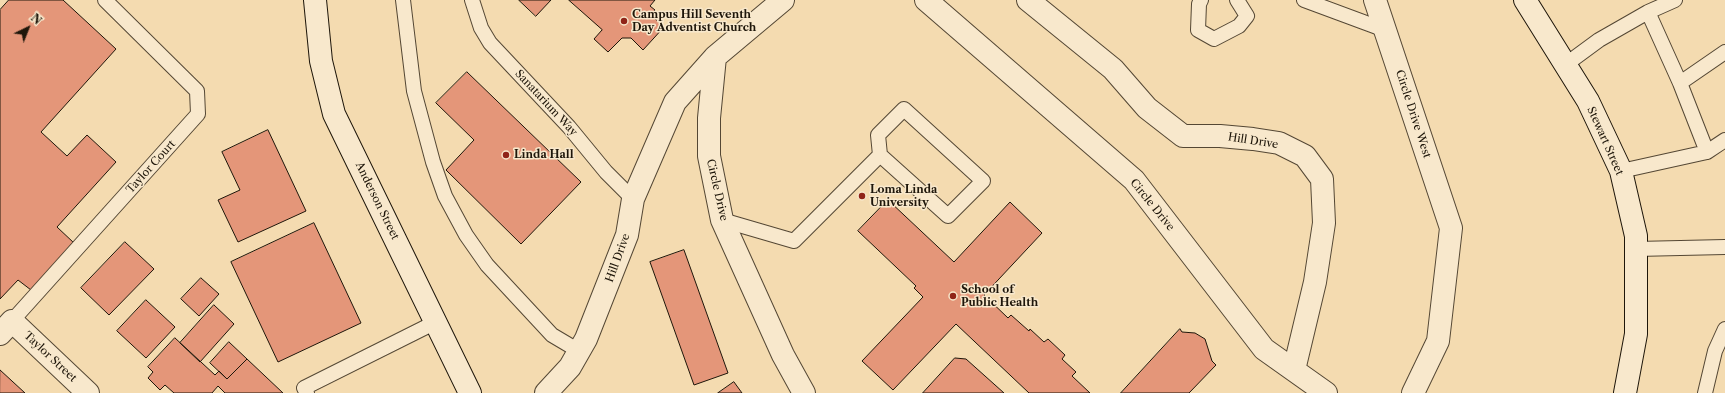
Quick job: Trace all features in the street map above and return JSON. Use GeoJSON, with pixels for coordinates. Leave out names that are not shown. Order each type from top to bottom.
{"type":"FeatureCollection","features":[{"type":"Feature","properties":{"kind":"street","name":"Anderson Street"},"geometry":{"type":"LineString","coordinates":[[315,0],[321,61],[334,114],[470,393]]}},
{"type":"Feature","properties":{"kind":"street"},"geometry":{"type":"LineString","coordinates":[[715,57],[783,0]]}},
{"type":"Feature","properties":{"kind":"street","name":"Circle Drive"},"geometry":{"type":"LineString","coordinates":[[926,0],[1134,180],[1264,349],[1326,393]]}},
{"type":"Feature","properties":{"kind":"street","name":"Hill Drive"},"geometry":{"type":"LineString","coordinates":[[1028,0],[1113,69],[1147,108],[1183,136],[1220,136],[1253,139],[1279,144],[1305,156],[1322,179],[1324,223],[1315,282],[1294,370]]}},
{"type":"Feature","properties":{"kind":"street","name":"Circle Drive West"},"geometry":{"type":"LineString","coordinates":[[1375,0],[1451,228],[1438,341],[1413,393]]}},
{"type":"Feature","properties":{"kind":"street","name":"Stewart Street"},"geometry":{"type":"LineString","coordinates":[[1525,0],[1588,101],[1621,171],[1636,236],[1636,334],[1625,393]]}},
{"type":"Feature","properties":{"kind":"street","name":"Hill Drive"},"geometry":{"type":"LineString","coordinates":[[546,393],[570,367],[586,339],[628,235],[633,198],[675,102],[715,57]]}},
{"type":"Feature","properties":{"kind":"street","name":"Circle Drive"},"geometry":{"type":"LineString","coordinates":[[715,57],[710,118],[709,156],[722,220],[783,355],[804,393]]}},
{"type":"Feature","properties":{"kind":"street","name":"Taylor Street"},"geometry":{"type":"LineString","coordinates":[[6,327],[88,393]]}},
{"type":"Feature","properties":{"kind":"lane","name":"Taylor Court"},"geometry":{"type":"LineString","coordinates":[[6,327],[198,114],[197,91],[105,0]]}},
{"type":"Feature","properties":{"kind":"lane"},"geometry":{"type":"LineString","coordinates":[[403,0],[414,91],[433,162],[445,196],[466,235],[487,265],[552,335],[579,351]]}},
{"type":"Feature","properties":{"kind":"lane","name":"Sanatarium Way"},"geometry":{"type":"LineString","coordinates":[[472,0],[481,28],[490,43],[569,127],[606,172],[633,198]]}},
{"type":"Feature","properties":{"kind":"lane"},"geometry":{"type":"LineString","coordinates":[[1201,0],[1199,4],[1198,30],[1214,39],[1239,26],[1247,16],[1237,0]]}},
{"type":"Feature","properties":{"kind":"lane"},"geometry":{"type":"LineString","coordinates":[[1304,0],[1385,30]]}},
{"type":"Feature","properties":{"kind":"lane"},"geometry":{"type":"LineString","coordinates":[[1565,65],[1599,40],[1648,12],[1675,0]]}},
{"type":"Feature","properties":{"kind":"lane"},"geometry":{"type":"LineString","coordinates":[[1648,12],[1680,83],[1707,152]]}},
{"type":"Feature","properties":{"kind":"lane"},"geometry":{"type":"LineString","coordinates":[[1680,83],[1725,52]]}},
{"type":"Feature","properties":{"kind":"lane"},"geometry":{"type":"LineString","coordinates":[[904,109],[983,181],[948,216],[880,155],[878,135],[904,109]]}},
{"type":"Feature","properties":{"kind":"lane"},"geometry":{"type":"LineString","coordinates":[[1621,171],[1707,152],[1725,140]]}},
{"type":"Feature","properties":{"kind":"lane"},"geometry":{"type":"LineString","coordinates":[[722,220],[794,241],[880,155]]}},
{"type":"Feature","properties":{"kind":"lane"},"geometry":{"type":"LineString","coordinates":[[1636,249],[1725,247]]}},
{"type":"Feature","properties":{"kind":"lane"},"geometry":{"type":"LineString","coordinates":[[307,393],[304,388],[436,322]]}},
{"type":"Feature","properties":{"kind":"lane"},"geometry":{"type":"LineString","coordinates":[[1705,393],[1715,351],[1725,328]]}},
{"type":"Feature","properties":{"kind":"building"},"geometry":{"type":"Polygon","coordinates":[[[9,0],[63,0],[116,49],[41,132],[67,156],[87,135],[116,162],[57,227],[74,243],[31,290],[18,280],[0,299],[0,10],[9,0]]]}},
{"type":"Feature","properties":{"kind":"building"},"geometry":{"type":"Polygon","coordinates":[[[519,0],[551,0],[536,16],[519,0]]]}},
{"type":"Feature","properties":{"kind":"building","name":"Campus Hill Seventh Day Adventist Church"},"geometry":{"type":"Polygon","coordinates":[[[569,0],[655,0],[650,6],[655,10],[651,15],[664,27],[643,50],[631,38],[622,38],[608,52],[594,39],[602,30],[569,0]]]}},
{"type":"Feature","properties":{"kind":"building","name":"Linda Hall"},"geometry":{"type":"Polygon","coordinates":[[[467,72],[581,182],[521,244],[446,170],[474,140],[436,103],[467,72]]]}},
{"type":"Feature","properties":{"kind":"building"},"geometry":{"type":"Polygon","coordinates":[[[268,130],[306,211],[238,242],[218,200],[240,190],[222,152],[268,130]]]}},
{"type":"Feature","properties":{"kind":"building","name":"School of Public Health"},"geometry":{"type":"Polygon","coordinates":[[[888,200],[954,262],[1010,202],[1042,233],[984,295],[1008,318],[1011,315],[1044,342],[1048,339],[1065,355],[1062,359],[1076,372],[1072,376],[1090,393],[1029,393],[956,324],[893,390],[862,361],[923,297],[914,288],[916,286],[858,231],[888,200]]]}},
{"type":"Feature","properties":{"kind":"building"},"geometry":{"type":"Polygon","coordinates":[[[314,223],[361,323],[278,362],[231,262],[314,223]]]}},
{"type":"Feature","properties":{"kind":"building"},"geometry":{"type":"Polygon","coordinates":[[[125,242],[154,269],[109,315],[81,288],[125,242]]]}},
{"type":"Feature","properties":{"kind":"building"},"geometry":{"type":"Polygon","coordinates":[[[684,250],[728,373],[694,385],[650,262],[684,250]]]}},
{"type":"Feature","properties":{"kind":"building"},"geometry":{"type":"Polygon","coordinates":[[[201,278],[219,294],[199,316],[181,299],[201,278]]]}},
{"type":"Feature","properties":{"kind":"building"},"geometry":{"type":"Polygon","coordinates":[[[146,300],[175,327],[146,358],[117,331],[146,300]]]}},
{"type":"Feature","properties":{"kind":"building"},"geometry":{"type":"Polygon","coordinates":[[[214,305],[234,324],[200,362],[180,343],[214,305]]]}},
{"type":"Feature","properties":{"kind":"building"},"geometry":{"type":"Polygon","coordinates":[[[1180,329],[1182,332],[1195,333],[1205,339],[1212,361],[1216,365],[1189,393],[1121,393],[1180,329]]]}},
{"type":"Feature","properties":{"kind":"building"},"geometry":{"type":"Polygon","coordinates":[[[175,338],[215,375],[219,371],[227,379],[247,359],[283,393],[225,393],[218,386],[212,393],[174,393],[165,385],[160,390],[148,378],[153,372],[148,367],[175,338]]]}},
{"type":"Feature","properties":{"kind":"building"},"geometry":{"type":"Polygon","coordinates":[[[229,342],[247,359],[227,379],[210,363],[229,342]]]}},
{"type":"Feature","properties":{"kind":"building"},"geometry":{"type":"Polygon","coordinates":[[[955,358],[966,359],[1004,393],[923,393],[955,358]]]}},
{"type":"Feature","properties":{"kind":"building"},"geometry":{"type":"Polygon","coordinates":[[[0,370],[25,393],[0,393],[0,370]]]}},
{"type":"Feature","properties":{"kind":"building"},"geometry":{"type":"Polygon","coordinates":[[[734,382],[742,393],[718,393],[734,382]]]}},
{"type":"Feature","properties":{"kind":"place","name":"Campus Hill Seventh Day Adventist Church"},"geometry":{"type":"Point","coordinates":[624,21]}},
{"type":"Feature","properties":{"kind":"place","name":"Linda Hall"},"geometry":{"type":"Point","coordinates":[506,155]}},
{"type":"Feature","properties":{"kind":"place","name":"Loma Linda University"},"geometry":{"type":"Point","coordinates":[862,196]}},
{"type":"Feature","properties":{"kind":"place","name":"School of Public Health"},"geometry":{"type":"Point","coordinates":[953,296]}}]}
